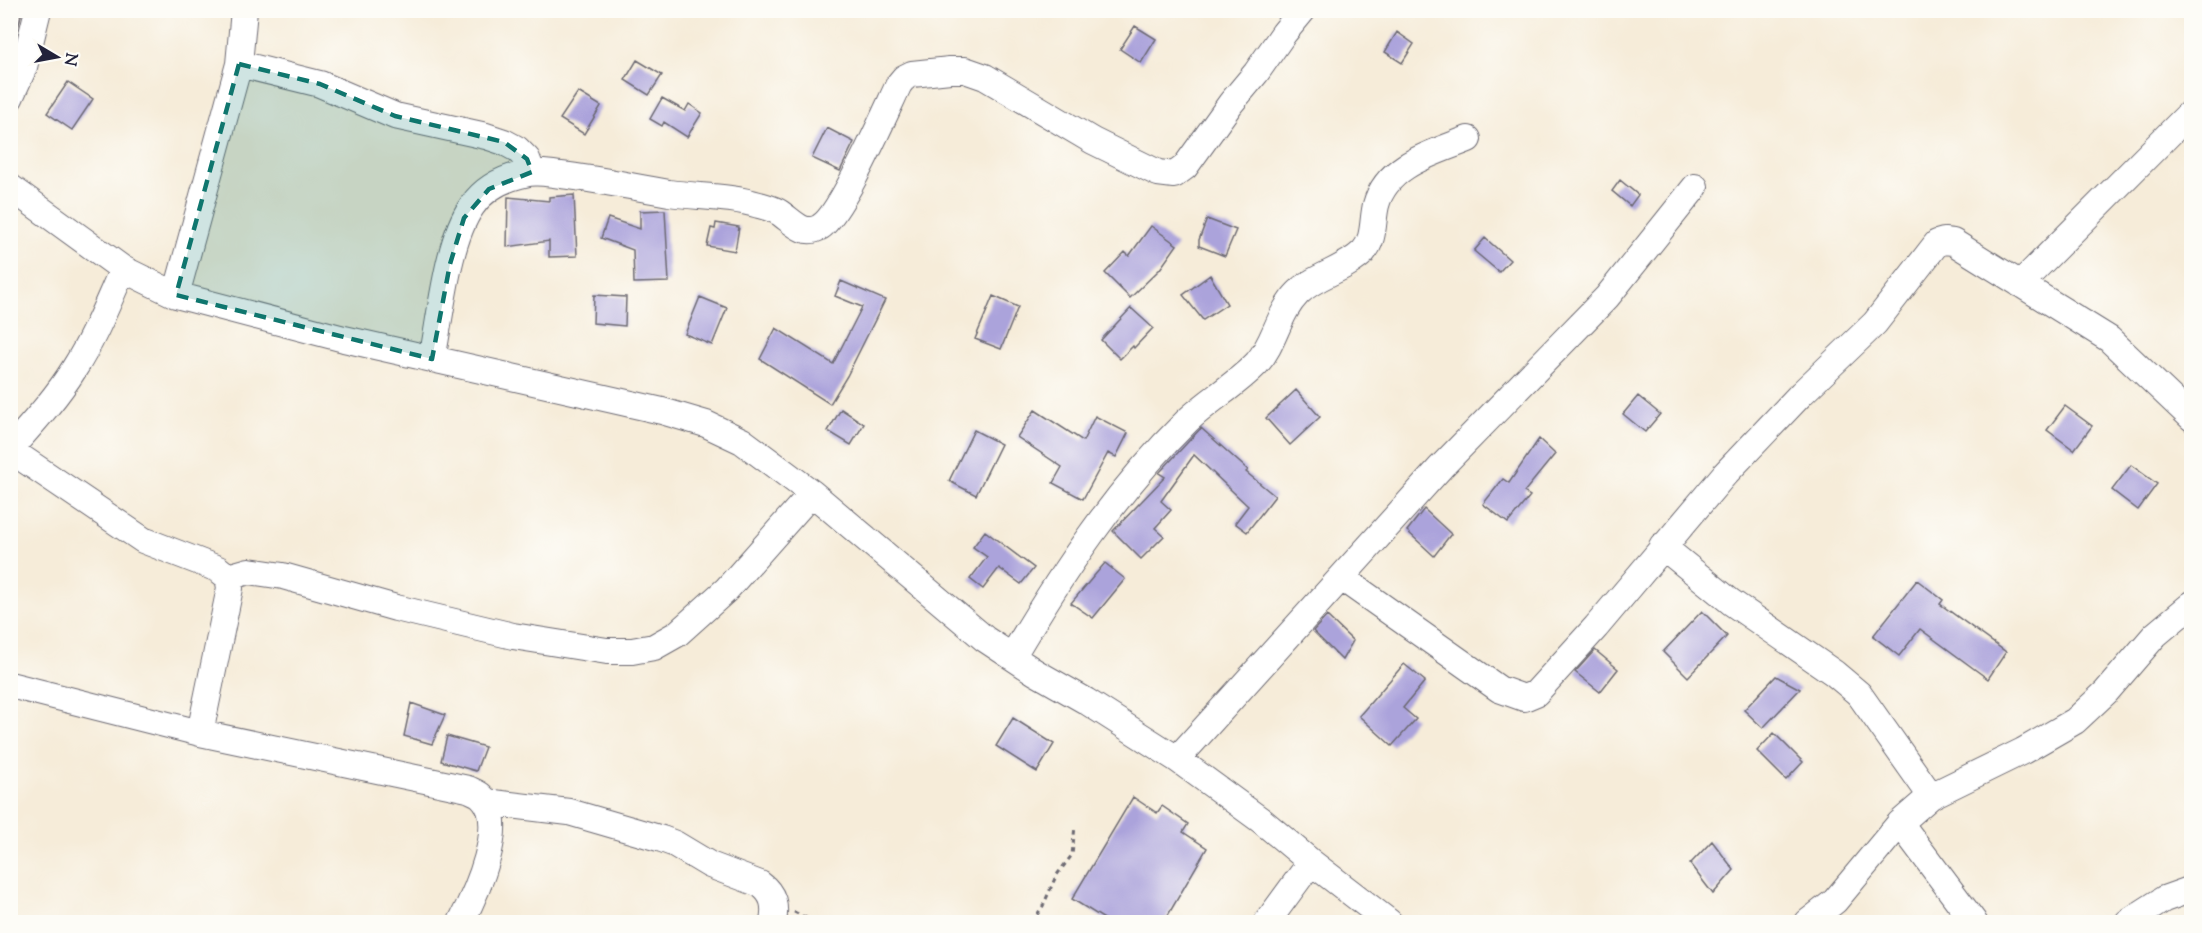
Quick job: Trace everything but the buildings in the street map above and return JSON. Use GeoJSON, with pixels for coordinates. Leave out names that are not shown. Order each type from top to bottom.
{"type":"FeatureCollection","features":[{"type":"Feature","properties":{"kind":"street"},"geometry":{"type":"LineString","coordinates":[[10,98],[24,68],[38,10]]}},
{"type":"Feature","properties":{"kind":"street"},"geometry":{"type":"LineString","coordinates":[[176,295],[239,64],[244,10]]}},
{"type":"Feature","properties":{"kind":"street"},"geometry":{"type":"LineString","coordinates":[[432,359],[450,264],[464,218],[473,203],[506,178],[532,172],[580,177],[671,193],[756,204],[778,212],[805,230],[813,230],[822,226],[835,209],[904,78],[912,74],[950,70],[965,70],[985,77],[1093,141],[1158,173],[1174,175],[1185,166],[1230,103],[1256,73],[1303,10]]}},
{"type":"Feature","properties":{"kind":"street"},"geometry":{"type":"LineString","coordinates":[[239,64],[320,84],[395,116],[504,142],[517,149],[527,159],[532,172]]}},
{"type":"Feature","properties":{"kind":"street"},"geometry":{"type":"LineString","coordinates":[[2020,284],[2192,111]]}},
{"type":"Feature","properties":{"kind":"street"},"geometry":{"type":"LineString","coordinates":[[1012,657],[1040,610],[1112,504],[1188,420],[1236,383],[1258,362],[1283,314],[1299,292],[1318,278],[1355,258],[1364,250],[1371,240],[1376,204],[1390,180],[1406,165],[1468,139]]}},
{"type":"Feature","properties":{"kind":"street"},"geometry":{"type":"LineString","coordinates":[[1177,759],[1441,467],[1607,297],[1695,186]]}},
{"type":"Feature","properties":{"kind":"street"},"geometry":{"type":"LineString","coordinates":[[10,187],[123,269],[176,295],[310,330],[662,411],[706,424],[742,441],[812,493],[985,639],[1177,759],[1262,821],[1389,922]]}},
{"type":"Feature","properties":{"kind":"street"},"geometry":{"type":"LineString","coordinates":[[1342,578],[1499,689],[1524,698],[1536,693],[1596,627],[1725,474],[1802,393],[1875,323],[1937,243],[1944,241],[1953,242],[2109,339],[2188,409]]}},
{"type":"Feature","properties":{"kind":"street"},"geometry":{"type":"LineString","coordinates":[[123,269],[92,338],[75,368],[46,408],[10,449],[143,540],[218,569],[228,577],[230,588],[200,733]]}},
{"type":"Feature","properties":{"kind":"street"},"geometry":{"type":"LineString","coordinates":[[228,577],[249,571],[283,576],[396,608],[513,636],[607,651],[632,651],[654,647],[685,627],[726,590],[812,493]]}},
{"type":"Feature","properties":{"kind":"street"},"geometry":{"type":"LineString","coordinates":[[1662,546],[1731,602],[1834,673],[1858,694],[1931,796]]}},
{"type":"Feature","properties":{"kind":"street"},"geometry":{"type":"LineString","coordinates":[[1808,922],[1835,901],[1900,823],[1931,796],[2023,751],[2075,721],[2106,692],[2155,635],[2192,604]]}},
{"type":"Feature","properties":{"kind":"street"},"geometry":{"type":"LineString","coordinates":[[10,686],[200,733],[468,789],[480,795],[491,814],[488,855],[476,893],[461,922]]}},
{"type":"Feature","properties":{"kind":"street"},"geometry":{"type":"LineString","coordinates":[[486,802],[569,812],[675,844],[710,865],[767,889],[773,897],[775,912],[773,922]]}},
{"type":"Feature","properties":{"kind":"street"},"geometry":{"type":"LineString","coordinates":[[1900,823],[1974,922]]}},
{"type":"Feature","properties":{"kind":"street"},"geometry":{"type":"LineString","coordinates":[[1267,922],[1311,862]]}},
{"type":"Feature","properties":{"kind":"street"},"geometry":{"type":"LineString","coordinates":[[2128,922],[2164,899],[2192,889]]}},
{"type":"Feature","properties":{"kind":"path"},"geometry":{"type":"LineString","coordinates":[[1032,922],[1043,906],[1056,876],[1072,855],[1075,826]]}},
{"type":"Feature","properties":{"kind":"highlighted area"},"geometry":{"type":"Polygon","coordinates":[[[239,64],[320,84],[395,116],[504,142],[527,159],[532,172],[489,189],[464,218],[450,264],[432,359],[176,295],[239,64]]]}}]}
